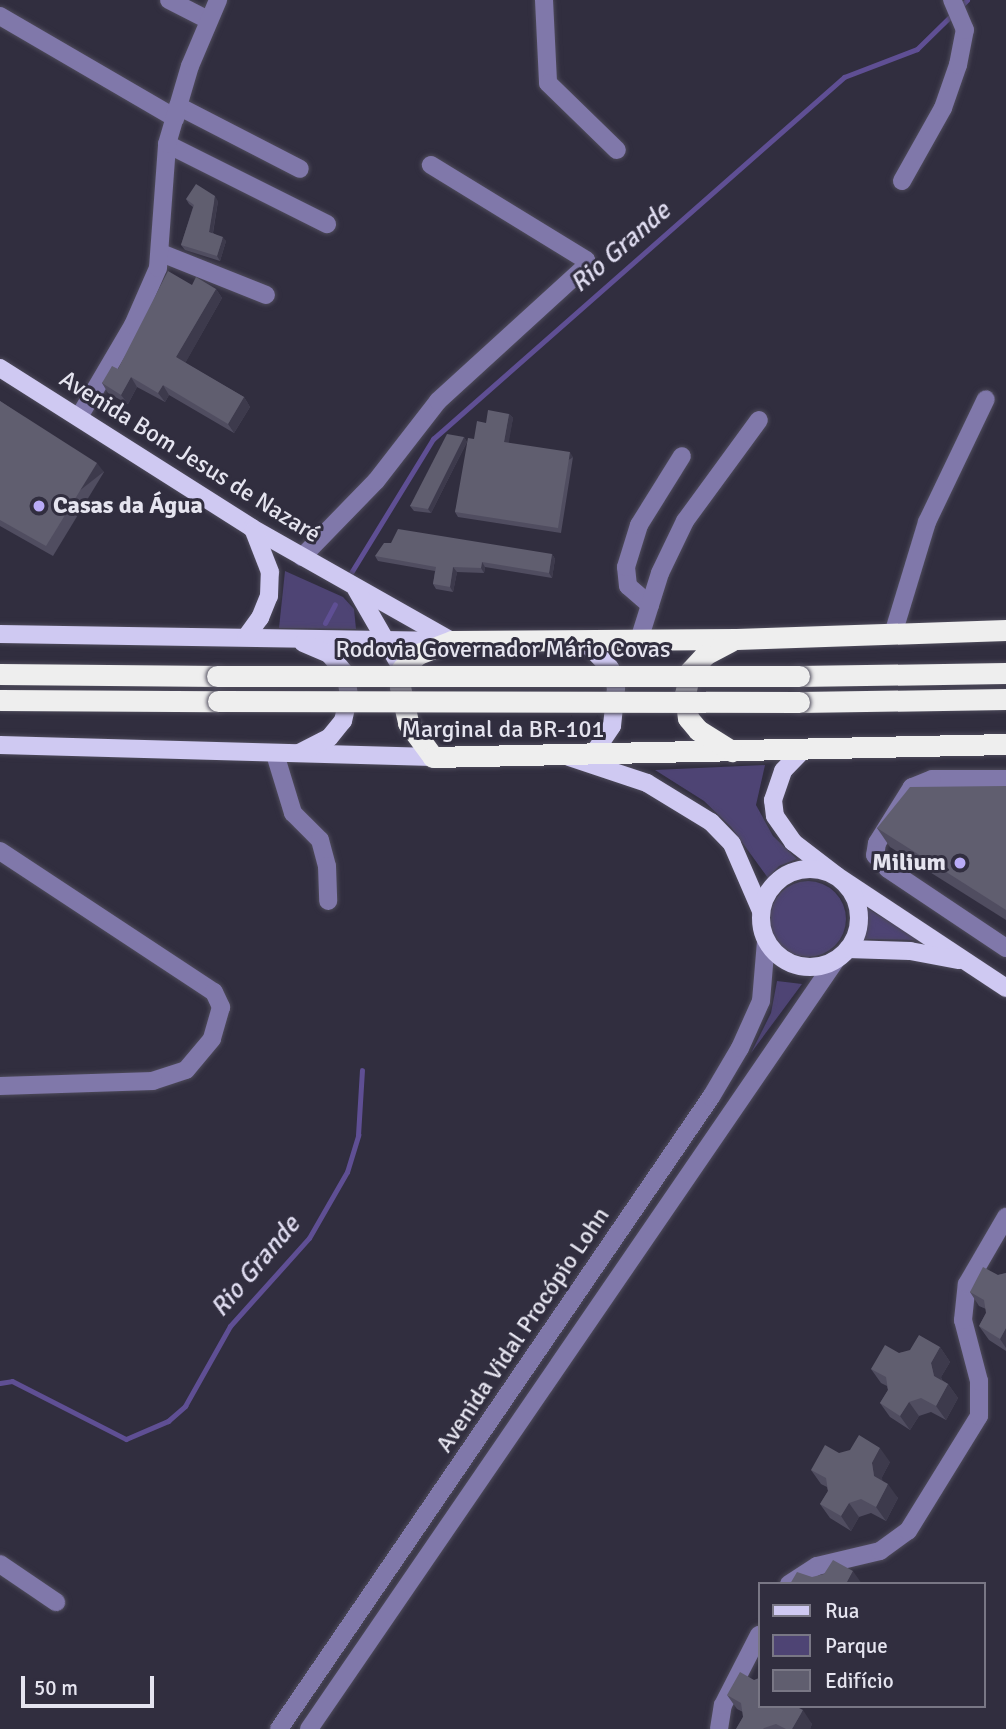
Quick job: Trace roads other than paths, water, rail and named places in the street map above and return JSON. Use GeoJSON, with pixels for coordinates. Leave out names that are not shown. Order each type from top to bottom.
{"type":"FeatureCollection","features":[{"type":"Feature","properties":{"kind":"highway"},"geometry":{"type":"LineString","coordinates":[[433,757],[408,723],[401,702],[402,669],[418,654],[452,641],[736,639],[1006,630]]}},
{"type":"Feature","properties":{"kind":"highway"},"geometry":{"type":"LineString","coordinates":[[732,751],[698,730],[688,718],[685,694],[690,671],[705,654],[736,639]]}},
{"type":"Feature","properties":{"kind":"highway","name":"Rodovia Governador Mário Covas"},"geometry":{"type":"LineString","coordinates":[[0,674],[799,676],[1006,673]]}},
{"type":"Feature","properties":{"kind":"highway"},"geometry":{"type":"LineString","coordinates":[[0,700],[799,702],[1006,699]]}},
{"type":"Feature","properties":{"kind":"highway","name":"Marginal da BR-101"},"geometry":{"type":"LineString","coordinates":[[433,757],[590,757],[1006,744]]}},
{"type":"Feature","properties":{"kind":"main road","name":"Avenida Bom Jesus de Nazaré"},"geometry":{"type":"LineString","coordinates":[[0,369],[252,528],[452,641]]}},
{"type":"Feature","properties":{"kind":"main road"},"geometry":{"type":"LineString","coordinates":[[246,637],[260,618],[269,596],[270,572],[264,548],[252,528]]}},
{"type":"Feature","properties":{"kind":"main road"},"geometry":{"type":"LineString","coordinates":[[354,586],[402,669]]}},
{"type":"Feature","properties":{"kind":"main road"},"geometry":{"type":"LineString","coordinates":[[0,634],[452,641]]}},
{"type":"Feature","properties":{"kind":"main road"},"geometry":{"type":"LineString","coordinates":[[288,638],[329,654],[345,673],[349,695],[343,721],[329,738],[296,754]]}},
{"type":"Feature","properties":{"kind":"main road"},"geometry":{"type":"LineString","coordinates":[[583,640],[610,668],[616,688],[612,726],[590,757]]}},
{"type":"Feature","properties":{"kind":"main road","name":"Marginal da BR-101"},"geometry":{"type":"LineString","coordinates":[[0,745],[433,757]]}},
{"type":"Feature","properties":{"kind":"main road"},"geometry":{"type":"LineString","coordinates":[[804,749],[783,771],[776,786],[775,816],[793,842],[849,887],[858,910],[857,934],[842,954]]}},
{"type":"Feature","properties":{"kind":"main road"},"geometry":{"type":"LineString","coordinates":[[569,757],[647,783],[711,822],[732,844],[761,911],[766,942],[783,959],[806,968],[842,954],[910,951],[967,962]]}},
{"type":"Feature","properties":{"kind":"main road"},"geometry":{"type":"LineString","coordinates":[[761,911],[776,882],[789,872],[821,869],[836,876],[1006,988]]}},
{"type":"Feature","properties":{"kind":"street"},"geometry":{"type":"LineString","coordinates":[[169,0],[208,19]]}},
{"type":"Feature","properties":{"kind":"street"},"geometry":{"type":"LineString","coordinates":[[79,417],[133,325],[161,253],[167,145],[208,19],[218,0]]}},
{"type":"Feature","properties":{"kind":"street"},"geometry":{"type":"LineString","coordinates":[[544,0],[548,83],[617,150]]}},
{"type":"Feature","properties":{"kind":"street"},"geometry":{"type":"LineString","coordinates":[[902,181],[952,86],[964,45],[962,18],[952,0]]}},
{"type":"Feature","properties":{"kind":"street"},"geometry":{"type":"LineString","coordinates":[[0,16],[177,112],[300,169]]}},
{"type":"Feature","properties":{"kind":"street"},"geometry":{"type":"LineString","coordinates":[[167,145],[327,223]]}},
{"type":"Feature","properties":{"kind":"street"},"geometry":{"type":"LineString","coordinates":[[302,557],[376,481],[438,401],[587,265],[586,260],[431,165]]}},
{"type":"Feature","properties":{"kind":"street"},"geometry":{"type":"LineString","coordinates":[[161,253],[266,295]]}},
{"type":"Feature","properties":{"kind":"street"},"geometry":{"type":"LineString","coordinates":[[893,634],[927,522],[986,399]]}},
{"type":"Feature","properties":{"kind":"street"},"geometry":{"type":"LineString","coordinates":[[639,640],[650,605],[685,521],[759,420]]}},
{"type":"Feature","properties":{"kind":"street"},"geometry":{"type":"LineString","coordinates":[[650,605],[628,586],[626,567],[639,524],[682,456]]}},
{"type":"Feature","properties":{"kind":"street"},"geometry":{"type":"LineString","coordinates":[[275,754],[293,813],[320,840],[327,866],[328,901]]}},
{"type":"Feature","properties":{"kind":"street"},"geometry":{"type":"LineString","coordinates":[[1006,779],[932,779],[912,787],[877,843],[875,855],[888,869],[1006,947]]}},
{"type":"Feature","properties":{"kind":"street"},"geometry":{"type":"LineString","coordinates":[[0,851],[214,992],[221,1007],[212,1039],[186,1070],[153,1081],[0,1086]]}},
{"type":"Feature","properties":{"kind":"street","name":"Avenida Vidal Procópio Lohn"},"geometry":{"type":"LineString","coordinates":[[284,1723],[711,1097],[761,1001],[766,942]]}},
{"type":"Feature","properties":{"kind":"street","name":"Avenida Vidal Procópio Lohn"},"geometry":{"type":"LineString","coordinates":[[307,1729],[842,954]]}},
{"type":"Feature","properties":{"kind":"street"},"geometry":{"type":"LineString","coordinates":[[792,1582],[817,1566],[880,1551],[908,1531],[979,1416],[979,1381],[963,1320],[967,1284],[1006,1217]]}},
{"type":"Feature","properties":{"kind":"street"},"geometry":{"type":"LineString","coordinates":[[0,1564],[57,1602]]}},
{"type":"Feature","properties":{"kind":"street"},"geometry":{"type":"LineString","coordinates":[[719,1729],[723,1705],[758,1637]]}},
{"type":"Feature","properties":{"kind":"street"},"geometry":{"type":"LineString","coordinates":[[284,1723],[307,1729]]}},
{"type":"Feature","properties":{"kind":"waterway","name":"Rio Grande"},"geometry":{"type":"LineString","coordinates":[[349,576],[433,439],[844,77],[917,49],[967,0]]}},
{"type":"Feature","properties":{"kind":"waterway","name":"Rio Grande"},"geometry":{"type":"LineString","coordinates":[[325,623],[335,604]]}},
{"type":"Feature","properties":{"kind":"waterway","name":"Rio Grande"},"geometry":{"type":"LineString","coordinates":[[0,1383],[12,1381],[126,1439],[168,1421],[185,1406],[230,1326],[309,1238],[347,1172],[358,1135],[362,1070]]}},
{"type":"Feature","properties":{"kind":"place","name":"Casas da Água"},"geometry":{"type":"Point","coordinates":[39,506]}},
{"type":"Feature","properties":{"kind":"place","name":"Milium"},"geometry":{"type":"Point","coordinates":[960,863]}}]}
